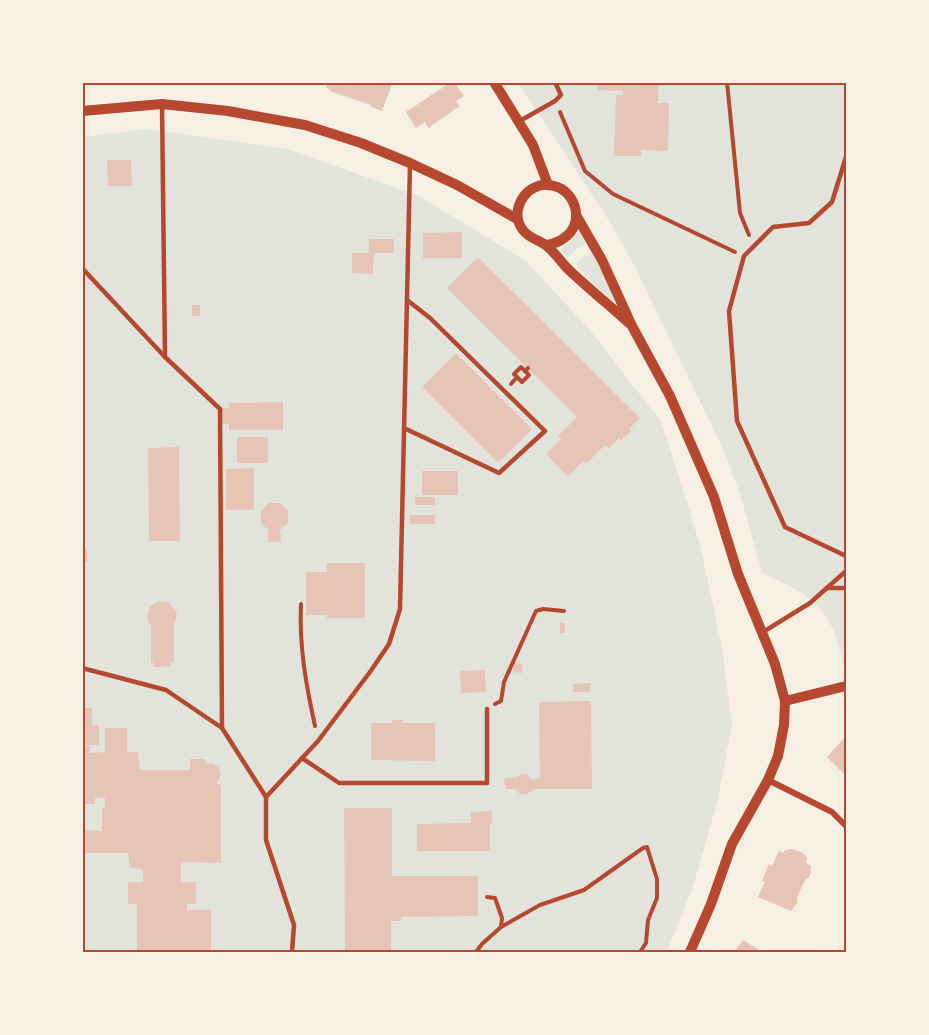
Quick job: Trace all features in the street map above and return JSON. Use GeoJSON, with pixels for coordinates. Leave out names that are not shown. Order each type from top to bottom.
{"type":"FeatureCollection","features":[{"type":"Feature","properties":{"kind":"street"},"geometry":{"type":"LineString","coordinates":[[494,82],[533,145],[548,185]]}},
{"type":"Feature","properties":{"kind":"street"},"geometry":{"type":"LineString","coordinates":[[82,111],[162,104],[228,111],[305,125],[361,143],[457,185],[517,219],[523,231],[531,238],[547,245],[566,267],[632,326]]}},
{"type":"Feature","properties":{"kind":"street"},"geometry":{"type":"LineString","coordinates":[[517,219],[520,204],[533,188],[548,185],[565,191],[571,198],[576,215],[602,260],[632,326],[670,396],[710,487],[738,574],[775,664],[784,701],[784,725],[778,756],[768,780],[732,844],[711,904],[690,952]]}},
{"type":"Feature","properties":{"kind":"street"},"geometry":{"type":"LineString","coordinates":[[547,245],[569,234],[576,215]]}},
{"type":"Feature","properties":{"kind":"street"},"geometry":{"type":"LineString","coordinates":[[784,701],[846,686]]}},
{"type":"Feature","properties":{"kind":"street"},"geometry":{"type":"LineString","coordinates":[[768,780],[832,812],[846,826]]}},
{"type":"Feature","properties":{"kind":"lane"},"geometry":{"type":"LineString","coordinates":[[518,122],[555,101],[561,95],[555,82]]}},
{"type":"Feature","properties":{"kind":"lane"},"geometry":{"type":"LineString","coordinates":[[162,104],[165,357]]}},
{"type":"Feature","properties":{"kind":"lane"},"geometry":{"type":"LineString","coordinates":[[846,157],[832,202],[809,223],[773,227],[744,256],[729,311],[737,421],[785,527],[846,556]]}},
{"type":"Feature","properties":{"kind":"lane"},"geometry":{"type":"LineString","coordinates":[[266,797],[318,741],[389,644],[400,609],[410,163]]}},
{"type":"Feature","properties":{"kind":"lane"},"geometry":{"type":"LineString","coordinates":[[82,268],[165,357],[220,409],[222,728]]}},
{"type":"Feature","properties":{"kind":"lane"},"geometry":{"type":"LineString","coordinates":[[404,428],[499,472],[545,431],[430,318],[407,300]]}},
{"type":"Feature","properties":{"kind":"lane"},"geometry":{"type":"LineString","coordinates":[[763,632],[810,603],[846,571]]}},
{"type":"Feature","properties":{"kind":"lane"},"geometry":{"type":"LineString","coordinates":[[827,588],[846,588]]}},
{"type":"Feature","properties":{"kind":"lane"},"geometry":{"type":"LineString","coordinates":[[82,668],[166,690],[222,728],[266,797],[266,840],[294,925],[292,952]]}},
{"type":"Feature","properties":{"kind":"lane"},"geometry":{"type":"LineString","coordinates":[[302,758],[339,783],[487,783],[486,709]]}},
{"type":"Feature","properties":{"kind":"path"},"geometry":{"type":"LineString","coordinates":[[727,82],[740,213],[753,247]]}},
{"type":"Feature","properties":{"kind":"path"},"geometry":{"type":"LineString","coordinates":[[555,101],[585,171],[613,194],[744,256]]}},
{"type":"Feature","properties":{"kind":"path"},"geometry":{"type":"LineString","coordinates":[[521,367],[526,369],[529,375],[522,382],[516,376],[521,367]]}},
{"type":"Feature","properties":{"kind":"path"},"geometry":{"type":"LineString","coordinates":[[301,604],[302,658],[318,741]]}},
{"type":"Feature","properties":{"kind":"path"},"geometry":{"type":"LineString","coordinates":[[486,709],[501,701],[504,682],[536,611],[543,609],[564,611]]}},
{"type":"Feature","properties":{"kind":"path"},"geometry":{"type":"LineString","coordinates":[[476,952],[501,927],[540,905],[584,890],[647,847],[657,879],[657,898],[648,920],[646,943],[639,952]]}},
{"type":"Feature","properties":{"kind":"path"},"geometry":{"type":"LineString","coordinates":[[487,897],[495,898],[501,918],[501,927]]}},
{"type":"Feature","properties":{"kind":"shaded area"},"geometry":{"type":"Polygon","coordinates":[[[518,83],[846,83],[846,667],[844,667],[834,631],[818,607],[795,589],[762,573],[741,497],[723,449],[635,267],[610,222],[518,83]]]}},
{"type":"Feature","properties":{"kind":"shaded area"},"geometry":{"type":"Polygon","coordinates":[[[147,129],[287,149],[417,195],[526,261],[589,329],[662,423],[700,545],[721,642],[732,725],[717,803],[693,887],[667,952],[83,952],[82,137],[147,129]]]}},
{"type":"Feature","properties":{"kind":"shaded area"},"geometry":{"type":"Polygon","coordinates":[[[579,231],[586,244],[568,257],[560,249],[570,243],[579,231]]]}},
{"type":"Feature","properties":{"kind":"shaded area"},"geometry":{"type":"Polygon","coordinates":[[[592,253],[615,298],[614,301],[611,301],[576,265],[582,258],[592,253]]]}},
{"type":"Feature","properties":{"kind":"building"},"geometry":{"type":"Polygon","coordinates":[[[326,82],[393,82],[382,111],[332,92],[326,87],[326,82]]]}},
{"type":"Feature","properties":{"kind":"building"},"geometry":{"type":"Polygon","coordinates":[[[454,82],[464,96],[456,101],[460,106],[428,128],[425,122],[416,128],[406,112],[454,82]]]}},
{"type":"Feature","properties":{"kind":"building"},"geometry":{"type":"Polygon","coordinates":[[[597,82],[659,82],[658,103],[669,103],[668,151],[641,150],[641,156],[614,156],[616,95],[623,95],[623,91],[597,90],[597,82]]]}},
{"type":"Feature","properties":{"kind":"building"},"geometry":{"type":"Polygon","coordinates":[[[107,160],[131,160],[132,186],[108,186],[107,160]]]}},
{"type":"Feature","properties":{"kind":"building"},"geometry":{"type":"Polygon","coordinates":[[[462,232],[462,258],[423,258],[423,233],[462,232]]]}},
{"type":"Feature","properties":{"kind":"building"},"geometry":{"type":"Polygon","coordinates":[[[369,239],[394,239],[394,253],[374,253],[373,274],[352,273],[352,253],[369,253],[369,239]]]}},
{"type":"Feature","properties":{"kind":"building"},"geometry":{"type":"Polygon","coordinates":[[[478,257],[640,418],[621,440],[619,438],[609,449],[605,445],[586,464],[583,461],[568,477],[546,454],[561,439],[558,436],[577,417],[447,288],[478,257]]]}},
{"type":"Feature","properties":{"kind":"building"},"geometry":{"type":"Polygon","coordinates":[[[192,305],[200,305],[200,316],[192,316],[192,305]]]}},
{"type":"Feature","properties":{"kind":"building"},"geometry":{"type":"Polygon","coordinates":[[[456,353],[532,429],[498,463],[422,387],[456,353]]]}},
{"type":"Feature","properties":{"kind":"building"},"geometry":{"type":"Polygon","coordinates":[[[283,402],[283,430],[229,430],[229,424],[222,424],[222,408],[229,408],[229,403],[283,402]]]}},
{"type":"Feature","properties":{"kind":"building"},"geometry":{"type":"Polygon","coordinates":[[[237,437],[268,437],[268,463],[237,463],[237,437]]]}},
{"type":"Feature","properties":{"kind":"building"},"geometry":{"type":"Polygon","coordinates":[[[179,447],[180,541],[149,541],[148,448],[179,447]]]}},
{"type":"Feature","properties":{"kind":"building"},"geometry":{"type":"Polygon","coordinates":[[[254,468],[254,510],[226,510],[226,469],[254,468]]]}},
{"type":"Feature","properties":{"kind":"building"},"geometry":{"type":"Polygon","coordinates":[[[422,471],[458,471],[458,495],[422,495],[422,471]]]}},
{"type":"Feature","properties":{"kind":"building"},"geometry":{"type":"Polygon","coordinates":[[[415,497],[435,497],[435,505],[415,505],[415,497]]]}},
{"type":"Feature","properties":{"kind":"building"},"geometry":{"type":"Polygon","coordinates":[[[269,503],[280,503],[288,511],[288,523],[280,530],[281,542],[268,542],[268,530],[261,523],[261,511],[269,503]]]}},
{"type":"Feature","properties":{"kind":"building"},"geometry":{"type":"Polygon","coordinates":[[[410,515],[435,515],[435,524],[410,524],[410,515]]]}},
{"type":"Feature","properties":{"kind":"building"},"geometry":{"type":"Polygon","coordinates":[[[87,549],[87,562],[82,562],[82,550],[87,549]]]}},
{"type":"Feature","properties":{"kind":"building"},"geometry":{"type":"Polygon","coordinates":[[[327,563],[365,563],[365,618],[327,618],[327,615],[306,615],[306,572],[327,572],[327,563]]]}},
{"type":"Feature","properties":{"kind":"building"},"geometry":{"type":"Polygon","coordinates":[[[158,601],[168,602],[177,612],[174,626],[174,662],[171,662],[171,666],[153,667],[153,662],[151,662],[151,627],[147,617],[150,607],[158,601]]]}},
{"type":"Feature","properties":{"kind":"building"},"geometry":{"type":"Polygon","coordinates":[[[560,623],[565,623],[565,633],[560,633],[560,623]]]}},
{"type":"Feature","properties":{"kind":"building"},"geometry":{"type":"Polygon","coordinates":[[[514,663],[523,664],[522,673],[513,672],[514,663]]]}},
{"type":"Feature","properties":{"kind":"building"},"geometry":{"type":"Polygon","coordinates":[[[485,670],[486,692],[461,693],[460,671],[485,670]]]}},
{"type":"Feature","properties":{"kind":"building"},"geometry":{"type":"Polygon","coordinates":[[[590,683],[590,692],[573,692],[573,684],[590,683]]]}},
{"type":"Feature","properties":{"kind":"building"},"geometry":{"type":"Polygon","coordinates":[[[591,701],[592,789],[534,789],[527,794],[520,794],[515,789],[506,789],[504,780],[506,778],[516,778],[521,774],[526,774],[532,779],[540,779],[539,702],[591,701]]]}},
{"type":"Feature","properties":{"kind":"building"},"geometry":{"type":"Polygon","coordinates":[[[82,708],[92,708],[92,725],[99,725],[99,745],[82,745],[82,708]]]}},
{"type":"Feature","properties":{"kind":"building"},"geometry":{"type":"Polygon","coordinates":[[[392,720],[403,720],[403,723],[435,723],[435,761],[371,760],[371,723],[392,723],[392,720]]]}},
{"type":"Feature","properties":{"kind":"building"},"geometry":{"type":"Polygon","coordinates":[[[105,728],[127,728],[127,752],[138,752],[140,770],[190,770],[190,759],[205,759],[205,764],[211,763],[219,768],[221,774],[217,782],[221,786],[221,863],[181,862],[181,882],[196,882],[196,904],[187,904],[187,910],[211,910],[211,952],[137,952],[137,904],[128,904],[128,882],[143,882],[143,870],[130,867],[128,853],[83,853],[82,830],[102,831],[102,808],[105,808],[105,798],[95,798],[95,804],[82,804],[83,746],[90,746],[90,753],[105,752],[105,728]]]}},
{"type":"Feature","properties":{"kind":"building"},"geometry":{"type":"Polygon","coordinates":[[[846,736],[846,776],[827,757],[846,736]]]}},
{"type":"Feature","properties":{"kind":"building"},"geometry":{"type":"Polygon","coordinates":[[[344,808],[392,808],[392,876],[478,876],[478,916],[401,917],[401,921],[391,921],[391,952],[345,952],[344,808]]]}},
{"type":"Feature","properties":{"kind":"building"},"geometry":{"type":"Polygon","coordinates":[[[492,811],[490,851],[417,851],[417,824],[471,823],[471,812],[492,811]]]}},
{"type":"Feature","properties":{"kind":"building"},"geometry":{"type":"Polygon","coordinates":[[[792,849],[803,853],[807,858],[806,863],[811,866],[811,873],[805,880],[797,897],[798,902],[791,911],[758,897],[765,882],[762,881],[769,864],[772,866],[779,851],[783,853],[785,850],[792,849]]]}},
{"type":"Feature","properties":{"kind":"building"},"geometry":{"type":"Polygon","coordinates":[[[743,940],[763,952],[734,952],[743,940]]]}}]}
